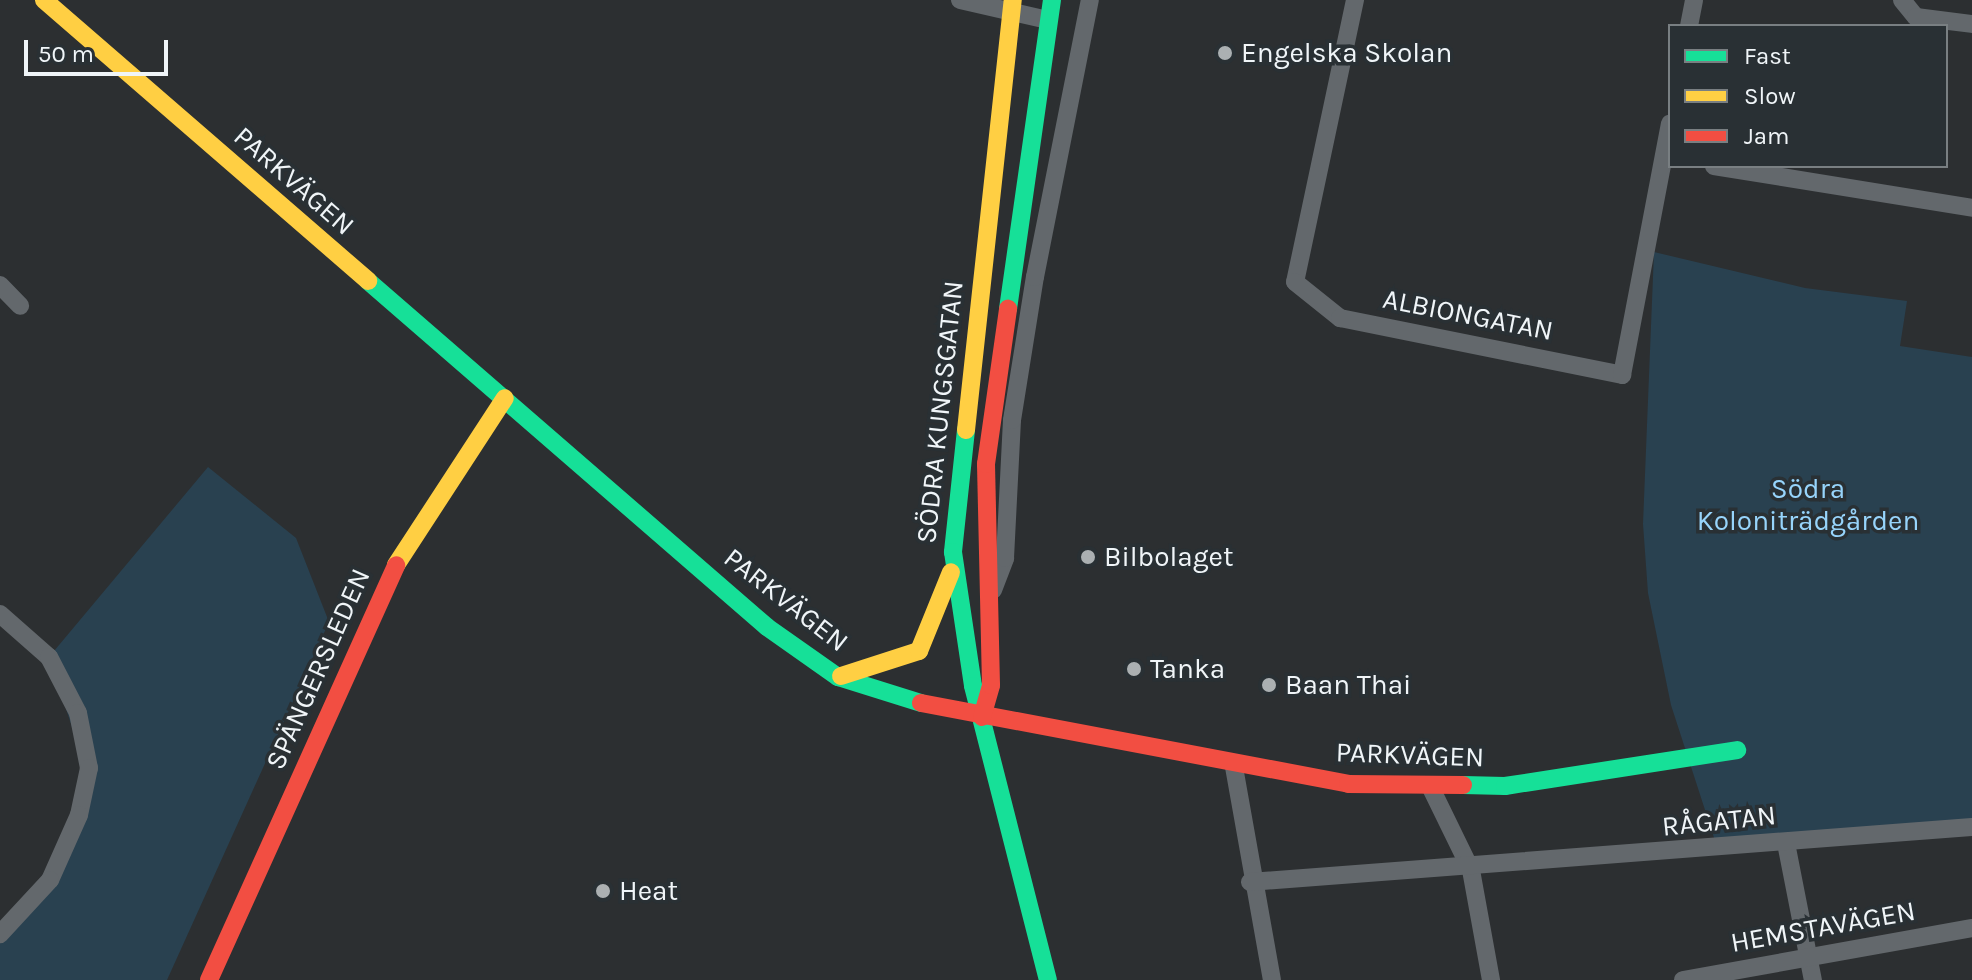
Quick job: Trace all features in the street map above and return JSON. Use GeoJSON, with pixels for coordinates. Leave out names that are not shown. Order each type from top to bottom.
{"type":"FeatureCollection","features":[{"type":"Feature","properties":{"kind":"main road","name":"PARKVÄGEN"},"geometry":{"type":"LineString","coordinates":[[44,0],[767,627],[838,677],[982,717],[1234,767],[1348,784],[1430,786],[1590,776],[1737,750]]}},
{"type":"Feature","properties":{"kind":"main road","name":"SÖDRA KUNGSGATAN"},"geometry":{"type":"LineString","coordinates":[[982,717],[991,685],[986,464],[1052,0]]}},
{"type":"Feature","properties":{"kind":"main road","name":"SÖDRA KUNGSGATAN"},"geometry":{"type":"LineString","coordinates":[[982,717],[954,564],[1012,5]]}},
{"type":"Feature","properties":{"kind":"main road","name":"SPÄNGERSLEDEN"},"geometry":{"type":"LineString","coordinates":[[209,980],[404,547],[505,398]]}},
{"type":"Feature","properties":{"kind":"main road"},"geometry":{"type":"LineString","coordinates":[[838,677],[919,651],[954,564]]}},
{"type":"Feature","properties":{"kind":"main road"},"geometry":{"type":"LineString","coordinates":[[982,717],[1048,980]]}},
{"type":"Feature","properties":{"kind":"street"},"geometry":{"type":"LineString","coordinates":[[960,0],[1012,5],[1048,20]]}},
{"type":"Feature","properties":{"kind":"street","name":"SÖDRA KUNGSGATAN"},"geometry":{"type":"LineString","coordinates":[[987,607],[1005,558],[1012,420],[1090,0]]}},
{"type":"Feature","properties":{"kind":"street","name":"ALBIONGATAN"},"geometry":{"type":"LineString","coordinates":[[1355,0],[1295,282],[1308,297],[1340,318],[1622,375],[1667,158]]}},
{"type":"Feature","properties":{"kind":"street"},"geometry":{"type":"LineString","coordinates":[[1689,24],[1694,0]]}},
{"type":"Feature","properties":{"kind":"street"},"geometry":{"type":"LineString","coordinates":[[1902,0],[1916,17],[1972,24]]}},
{"type":"Feature","properties":{"kind":"street"},"geometry":{"type":"LineString","coordinates":[[1726,168],[1972,208]]}},
{"type":"Feature","properties":{"kind":"street"},"geometry":{"type":"LineString","coordinates":[[0,285],[20,306]]}},
{"type":"Feature","properties":{"kind":"street"},"geometry":{"type":"LineString","coordinates":[[0,614],[49,657],[78,713],[89,768],[79,815],[50,880],[0,934]]}},
{"type":"Feature","properties":{"kind":"street"},"geometry":{"type":"LineString","coordinates":[[1234,767],[1250,882],[1272,980]]}},
{"type":"Feature","properties":{"kind":"street"},"geometry":{"type":"LineString","coordinates":[[1430,786],[1471,870],[1491,980]]}},
{"type":"Feature","properties":{"kind":"street","name":"RÅGATAN"},"geometry":{"type":"LineString","coordinates":[[1250,882],[1471,870],[1972,827]]}},
{"type":"Feature","properties":{"kind":"street"},"geometry":{"type":"LineString","coordinates":[[1786,843],[1813,980]]}},
{"type":"Feature","properties":{"kind":"street","name":"HEMSTAVÄGEN"},"geometry":{"type":"LineString","coordinates":[[1683,980],[1808,960],[1972,928]]}},
{"type":"Feature","properties":{"kind":"green space","name":"Södra Koloniträdgården"},"geometry":{"type":"Polygon","coordinates":[[[1654,252],[1805,288],[1907,301],[1900,346],[1972,357],[1972,824],[1718,850],[1671,705],[1648,593],[1643,524],[1654,252]]]}},
{"type":"Feature","properties":{"kind":"green space"},"geometry":{"type":"Polygon","coordinates":[[[208,467],[296,538],[329,622],[167,980],[0,980],[0,934],[21,916],[93,791],[49,657],[208,467]]]}},
{"type":"Feature","properties":{"kind":"traffic: fast"},"geometry":{"type":"LineString","coordinates":[[1008,309],[1052,0]]}},
{"type":"Feature","properties":{"kind":"traffic: fast"},"geometry":{"type":"LineString","coordinates":[[368,281],[767,627],[838,677],[921,703]]}},
{"type":"Feature","properties":{"kind":"traffic: fast"},"geometry":{"type":"LineString","coordinates":[[966,430],[953,552],[973,686],[1048,980]]}},
{"type":"Feature","properties":{"kind":"traffic: fast"},"geometry":{"type":"LineString","coordinates":[[1463,785],[1505,786],[1737,750]]}},
{"type":"Feature","properties":{"kind":"traffic: slow"},"geometry":{"type":"LineString","coordinates":[[44,0],[368,281]]}},
{"type":"Feature","properties":{"kind":"traffic: slow"},"geometry":{"type":"LineString","coordinates":[[966,430],[1013,0]]}},
{"type":"Feature","properties":{"kind":"traffic: slow"},"geometry":{"type":"LineString","coordinates":[[396,565],[505,398]]}},
{"type":"Feature","properties":{"kind":"traffic: slow"},"geometry":{"type":"LineString","coordinates":[[841,676],[919,651],[951,572]]}},
{"type":"Feature","properties":{"kind":"traffic: jam"},"geometry":{"type":"LineString","coordinates":[[982,717],[991,685],[986,464],[1008,309]]}},
{"type":"Feature","properties":{"kind":"traffic: jam"},"geometry":{"type":"LineString","coordinates":[[209,980],[396,565]]}},
{"type":"Feature","properties":{"kind":"traffic: jam"},"geometry":{"type":"LineString","coordinates":[[921,703],[1348,784],[1463,785]]}},
{"type":"Feature","properties":{"kind":"place","name":"Engelska Skolan"},"geometry":{"type":"Point","coordinates":[1225,53]}},
{"type":"Feature","properties":{"kind":"place","name":"Bilbolaget"},"geometry":{"type":"Point","coordinates":[1088,557]}},
{"type":"Feature","properties":{"kind":"place","name":"Tanka"},"geometry":{"type":"Point","coordinates":[1134,669]}},
{"type":"Feature","properties":{"kind":"place","name":"Baan Thai"},"geometry":{"type":"Point","coordinates":[1269,685]}},
{"type":"Feature","properties":{"kind":"place","name":"Heat"},"geometry":{"type":"Point","coordinates":[603,891]}}]}
